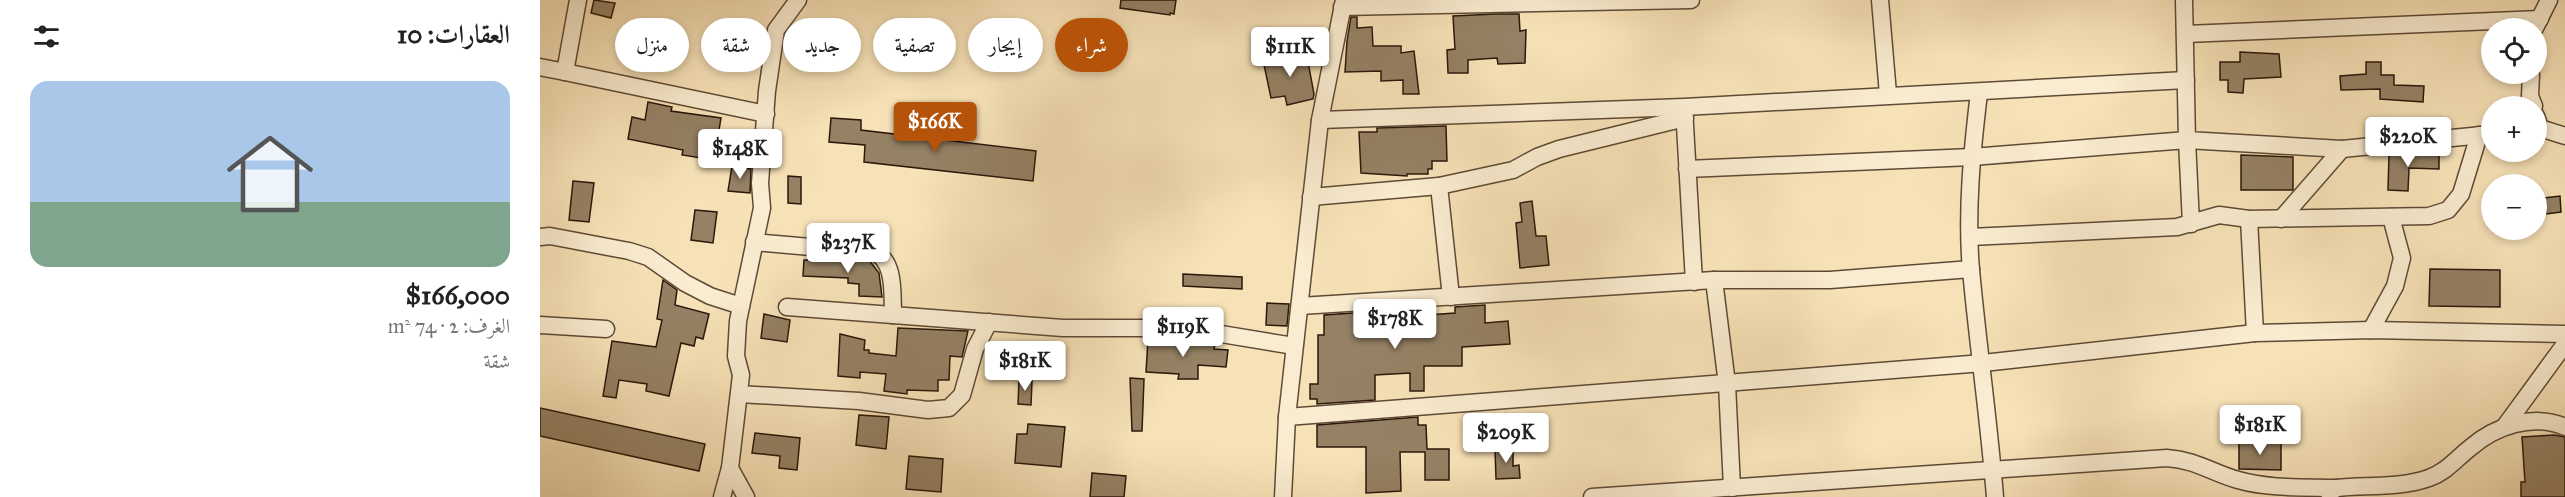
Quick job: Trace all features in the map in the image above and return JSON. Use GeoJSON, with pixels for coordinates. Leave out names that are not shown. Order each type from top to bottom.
{"type":"FeatureCollection","features":[{"type":"Feature","properties":{"kind":"street"},"geometry":{"type":"LineString","coordinates":[[565,72],[578,0]]}},
{"type":"Feature","properties":{"kind":"street"},"geometry":{"type":"LineString","coordinates":[[722,497],[730,468],[740,394],[741,375],[736,339],[762,208],[760,183],[776,30],[798,0]]}},
{"type":"Feature","properties":{"kind":"street"},"geometry":{"type":"LineString","coordinates":[[1282,497],[1294,346],[1320,120],[1343,3],[1691,0]]}},
{"type":"Feature","properties":{"kind":"street"},"geometry":{"type":"LineString","coordinates":[[1880,0],[1888,94]]}},
{"type":"Feature","properties":{"kind":"street"},"geometry":{"type":"LineString","coordinates":[[2184,0],[2191,224]]}},
{"type":"Feature","properties":{"kind":"street"},"geometry":{"type":"LineString","coordinates":[[2540,18],[2548,0]]}},
{"type":"Feature","properties":{"kind":"street"},"geometry":{"type":"LineString","coordinates":[[2186,34],[2481,26]]}},
{"type":"Feature","properties":{"kind":"street"},"geometry":{"type":"LineString","coordinates":[[540,67],[766,114]]}},
{"type":"Feature","properties":{"kind":"street"},"geometry":{"type":"LineString","coordinates":[[1320,120],[1684,113],[1888,94],[1979,93],[2186,80]]}},
{"type":"Feature","properties":{"kind":"street"},"geometry":{"type":"LineString","coordinates":[[1979,93],[1972,157],[1971,269],[1983,363],[1995,497]]}},
{"type":"Feature","properties":{"kind":"street"},"geometry":{"type":"LineString","coordinates":[[1684,113],[1694,282]]}},
{"type":"Feature","properties":{"kind":"street"},"geometry":{"type":"LineString","coordinates":[[1311,197],[1439,186],[1513,170],[1537,157],[1559,149],[1684,113]]}},
{"type":"Feature","properties":{"kind":"street"},"geometry":{"type":"LineString","coordinates":[[2547,128],[2565,136]]}},
{"type":"Feature","properties":{"kind":"street"},"geometry":{"type":"LineString","coordinates":[[1688,169],[1972,157],[2187,140],[2342,149],[2481,134]]}},
{"type":"Feature","properties":{"kind":"street"},"geometry":{"type":"LineString","coordinates":[[1970,237],[2177,227],[2219,215],[2249,219],[2429,216],[2448,210],[2461,194],[2481,144]]}},
{"type":"Feature","properties":{"kind":"street"},"geometry":{"type":"LineString","coordinates":[[2281,219],[2342,149]]}},
{"type":"Feature","properties":{"kind":"street"},"geometry":{"type":"LineString","coordinates":[[1439,186],[1451,297]]}},
{"type":"Feature","properties":{"kind":"street"},"geometry":{"type":"LineString","coordinates":[[2371,330],[2395,286],[2402,258],[2391,217]]}},
{"type":"Feature","properties":{"kind":"street"},"geometry":{"type":"LineString","coordinates":[[2249,219],[2255,333]]}},
{"type":"Feature","properties":{"kind":"street"},"geometry":{"type":"LineString","coordinates":[[540,237],[550,236],[629,251],[648,257],[685,283],[710,296],[741,306]]}},
{"type":"Feature","properties":{"kind":"street"},"geometry":{"type":"LineString","coordinates":[[754,242],[872,250],[885,259],[891,274],[893,315]]}},
{"type":"Feature","properties":{"kind":"street"},"geometry":{"type":"LineString","coordinates":[[1300,306],[1714,280],[1830,280],[1971,269]]}},
{"type":"Feature","properties":{"kind":"street"},"geometry":{"type":"LineString","coordinates":[[1714,280],[1727,384],[1732,488]]}},
{"type":"Feature","properties":{"kind":"street"},"geometry":{"type":"LineString","coordinates":[[787,307],[1063,328],[1185,328],[1294,346]]}},
{"type":"Feature","properties":{"kind":"street"},"geometry":{"type":"LineString","coordinates":[[740,394],[859,401],[928,410],[949,408],[962,395],[975,349],[989,322]]}},
{"type":"Feature","properties":{"kind":"street"},"geometry":{"type":"LineString","coordinates":[[540,325],[606,329]]}},
{"type":"Feature","properties":{"kind":"street"},"geometry":{"type":"LineString","coordinates":[[1287,417],[1983,363],[2255,333],[2371,330],[2565,334]]}},
{"type":"Feature","properties":{"kind":"street"},"geometry":{"type":"LineString","coordinates":[[2505,426],[2565,344]]}},
{"type":"Feature","properties":{"kind":"street"},"geometry":{"type":"LineString","coordinates":[[1592,497],[2167,458],[2190,461],[2236,480],[2330,493],[2419,481],[2432,477],[2445,470],[2485,435],[2505,426],[2534,421],[2565,427]]}},
{"type":"Feature","properties":{"kind":"street"},"geometry":{"type":"LineString","coordinates":[[730,468],[746,497]]}},
{"type":"Feature","properties":{"kind":"building"},"geometry":{"type":"Polygon","coordinates":[[[594,0],[615,3],[611,18],[591,13],[594,0]]]}},
{"type":"Feature","properties":{"kind":"building"},"geometry":{"type":"Polygon","coordinates":[[[1121,0],[1176,0],[1174,14],[1170,13],[1170,15],[1120,8],[1121,0]]]}},
{"type":"Feature","properties":{"kind":"building"},"geometry":{"type":"Polygon","coordinates":[[[1519,14],[1520,31],[1526,30],[1525,63],[1498,64],[1497,58],[1468,60],[1468,73],[1448,73],[1447,50],[1455,49],[1453,16],[1519,14]]]}},
{"type":"Feature","properties":{"kind":"building"},"geometry":{"type":"Polygon","coordinates":[[[1351,17],[1357,17],[1357,28],[1372,27],[1373,46],[1401,46],[1401,53],[1414,51],[1419,94],[1403,94],[1403,80],[1381,81],[1381,71],[1345,72],[1351,17]]]}},
{"type":"Feature","properties":{"kind":"building"},"geometry":{"type":"Polygon","coordinates":[[[1306,51],[1313,99],[1287,105],[1285,96],[1271,98],[1263,60],[1306,51]]]}},
{"type":"Feature","properties":{"kind":"building"},"geometry":{"type":"Polygon","coordinates":[[[2240,52],[2279,54],[2281,77],[2244,79],[2243,93],[2228,92],[2228,80],[2220,80],[2220,62],[2240,62],[2240,52]]]}},
{"type":"Feature","properties":{"kind":"building"},"geometry":{"type":"Polygon","coordinates":[[[2366,62],[2381,62],[2381,75],[2394,75],[2394,85],[2424,86],[2423,102],[2380,99],[2380,89],[2341,90],[2340,76],[2366,74],[2366,62]]]}},
{"type":"Feature","properties":{"kind":"building"},"geometry":{"type":"Polygon","coordinates":[[[648,102],[672,107],[671,111],[721,118],[714,160],[682,155],[683,150],[628,139],[632,117],[645,120],[648,102]]]}},
{"type":"Feature","properties":{"kind":"building"},"geometry":{"type":"Polygon","coordinates":[[[831,118],[861,120],[861,130],[1036,151],[1033,181],[864,162],[865,145],[829,142],[831,118]]]}},
{"type":"Feature","properties":{"kind":"building"},"geometry":{"type":"Polygon","coordinates":[[[1446,126],[1447,161],[1432,161],[1432,169],[1428,169],[1428,174],[1407,174],[1407,176],[1361,173],[1359,132],[1377,132],[1377,128],[1446,126]]]}},
{"type":"Feature","properties":{"kind":"building"},"geometry":{"type":"Polygon","coordinates":[[[2241,155],[2293,157],[2293,190],[2241,190],[2241,155]]]}},
{"type":"Feature","properties":{"kind":"building"},"geometry":{"type":"Polygon","coordinates":[[[2389,155],[2439,155],[2439,169],[2409,168],[2408,191],[2388,190],[2389,155]]]}},
{"type":"Feature","properties":{"kind":"building"},"geometry":{"type":"Polygon","coordinates":[[[732,166],[751,169],[750,193],[728,191],[732,166]]]}},
{"type":"Feature","properties":{"kind":"building"},"geometry":{"type":"Polygon","coordinates":[[[788,176],[801,177],[801,204],[788,203],[788,176]]]}},
{"type":"Feature","properties":{"kind":"building"},"geometry":{"type":"Polygon","coordinates":[[[573,181],[594,183],[589,222],[569,220],[573,181]]]}},
{"type":"Feature","properties":{"kind":"building"},"geometry":{"type":"Polygon","coordinates":[[[2560,196],[2561,212],[2547,214],[2547,198],[2560,196]]]}},
{"type":"Feature","properties":{"kind":"building"},"geometry":{"type":"Polygon","coordinates":[[[1532,201],[1536,236],[1546,236],[1549,265],[1520,268],[1516,223],[1522,222],[1520,203],[1532,201]]]}},
{"type":"Feature","properties":{"kind":"building"},"geometry":{"type":"Polygon","coordinates":[[[695,210],[717,212],[713,243],[691,240],[695,210]]]}},
{"type":"Feature","properties":{"kind":"building"},"geometry":{"type":"Polygon","coordinates":[[[804,260],[869,260],[879,273],[882,297],[859,296],[859,284],[848,283],[848,278],[803,276],[804,260]]]}},
{"type":"Feature","properties":{"kind":"building"},"geometry":{"type":"Polygon","coordinates":[[[2430,269],[2500,270],[2500,307],[2429,306],[2430,269]]]}},
{"type":"Feature","properties":{"kind":"building"},"geometry":{"type":"Polygon","coordinates":[[[1183,274],[1242,277],[1242,289],[1183,286],[1183,274]]]}},
{"type":"Feature","properties":{"kind":"building"},"geometry":{"type":"Polygon","coordinates":[[[663,280],[677,290],[675,305],[709,314],[703,339],[696,337],[694,346],[681,343],[669,396],[646,391],[647,384],[619,380],[616,398],[603,396],[612,341],[656,347],[662,320],[657,319],[663,280]]]}},
{"type":"Feature","properties":{"kind":"building"},"geometry":{"type":"Polygon","coordinates":[[[1267,303],[1289,304],[1287,326],[1266,325],[1267,303]]]}},
{"type":"Feature","properties":{"kind":"building"},"geometry":{"type":"Polygon","coordinates":[[[1485,305],[1485,323],[1508,321],[1510,344],[1462,347],[1462,366],[1424,366],[1424,391],[1410,391],[1410,373],[1375,375],[1375,400],[1317,404],[1317,399],[1310,399],[1310,384],[1318,384],[1318,335],[1324,335],[1324,315],[1368,312],[1374,313],[1374,322],[1380,322],[1380,330],[1413,329],[1413,316],[1455,313],[1455,307],[1485,305]]]}},
{"type":"Feature","properties":{"kind":"building"},"geometry":{"type":"Polygon","coordinates":[[[764,314],[790,320],[787,342],[761,338],[764,314]]]}},
{"type":"Feature","properties":{"kind":"building"},"geometry":{"type":"Polygon","coordinates":[[[898,328],[968,331],[962,357],[950,356],[949,380],[938,380],[938,391],[907,390],[907,394],[884,391],[886,374],[860,372],[860,378],[838,376],[840,334],[865,340],[864,350],[869,350],[869,353],[896,356],[898,328]]]}},
{"type":"Feature","properties":{"kind":"building"},"geometry":{"type":"Polygon","coordinates":[[[1148,339],[1215,344],[1214,349],[1228,350],[1226,367],[1198,365],[1198,379],[1178,379],[1179,374],[1146,372],[1148,339]]]}},
{"type":"Feature","properties":{"kind":"building"},"geometry":{"type":"Polygon","coordinates":[[[1130,378],[1144,379],[1142,431],[1132,431],[1130,378]]]}},
{"type":"Feature","properties":{"kind":"building"},"geometry":{"type":"Polygon","coordinates":[[[1019,380],[1032,381],[1031,405],[1018,404],[1019,380]]]}},
{"type":"Feature","properties":{"kind":"building"},"geometry":{"type":"Polygon","coordinates":[[[540,408],[705,444],[699,471],[540,436],[540,408]]]}},
{"type":"Feature","properties":{"kind":"building"},"geometry":{"type":"Polygon","coordinates":[[[859,415],[889,417],[886,449],[856,445],[859,415]]]}},
{"type":"Feature","properties":{"kind":"building"},"geometry":{"type":"Polygon","coordinates":[[[1418,417],[1418,425],[1426,425],[1427,449],[1449,449],[1449,480],[1425,480],[1425,452],[1400,452],[1401,491],[1366,493],[1366,447],[1317,447],[1317,425],[1418,417]]]}},
{"type":"Feature","properties":{"kind":"building"},"geometry":{"type":"Polygon","coordinates":[[[1028,424],[1065,427],[1061,467],[1015,463],[1017,434],[1027,434],[1028,424]]]}},
{"type":"Feature","properties":{"kind":"building"},"geometry":{"type":"Polygon","coordinates":[[[755,433],[800,438],[797,470],[779,468],[780,456],[752,453],[755,433]]]}},
{"type":"Feature","properties":{"kind":"building"},"geometry":{"type":"Polygon","coordinates":[[[2554,435],[2565,437],[2565,497],[2521,497],[2521,482],[2525,482],[2522,437],[2554,435]]]}},
{"type":"Feature","properties":{"kind":"building"},"geometry":{"type":"Polygon","coordinates":[[[2281,441],[2281,470],[2239,469],[2239,442],[2281,441]]]}},
{"type":"Feature","properties":{"kind":"building"},"geometry":{"type":"Polygon","coordinates":[[[1495,448],[1513,448],[1513,466],[1519,465],[1520,478],[1496,479],[1495,448]]]}},
{"type":"Feature","properties":{"kind":"building"},"geometry":{"type":"Polygon","coordinates":[[[909,456],[943,459],[941,492],[906,489],[909,456]]]}},
{"type":"Feature","properties":{"kind":"building"},"geometry":{"type":"Polygon","coordinates":[[[1092,473],[1126,476],[1124,497],[1090,497],[1092,473]]]}}]}
